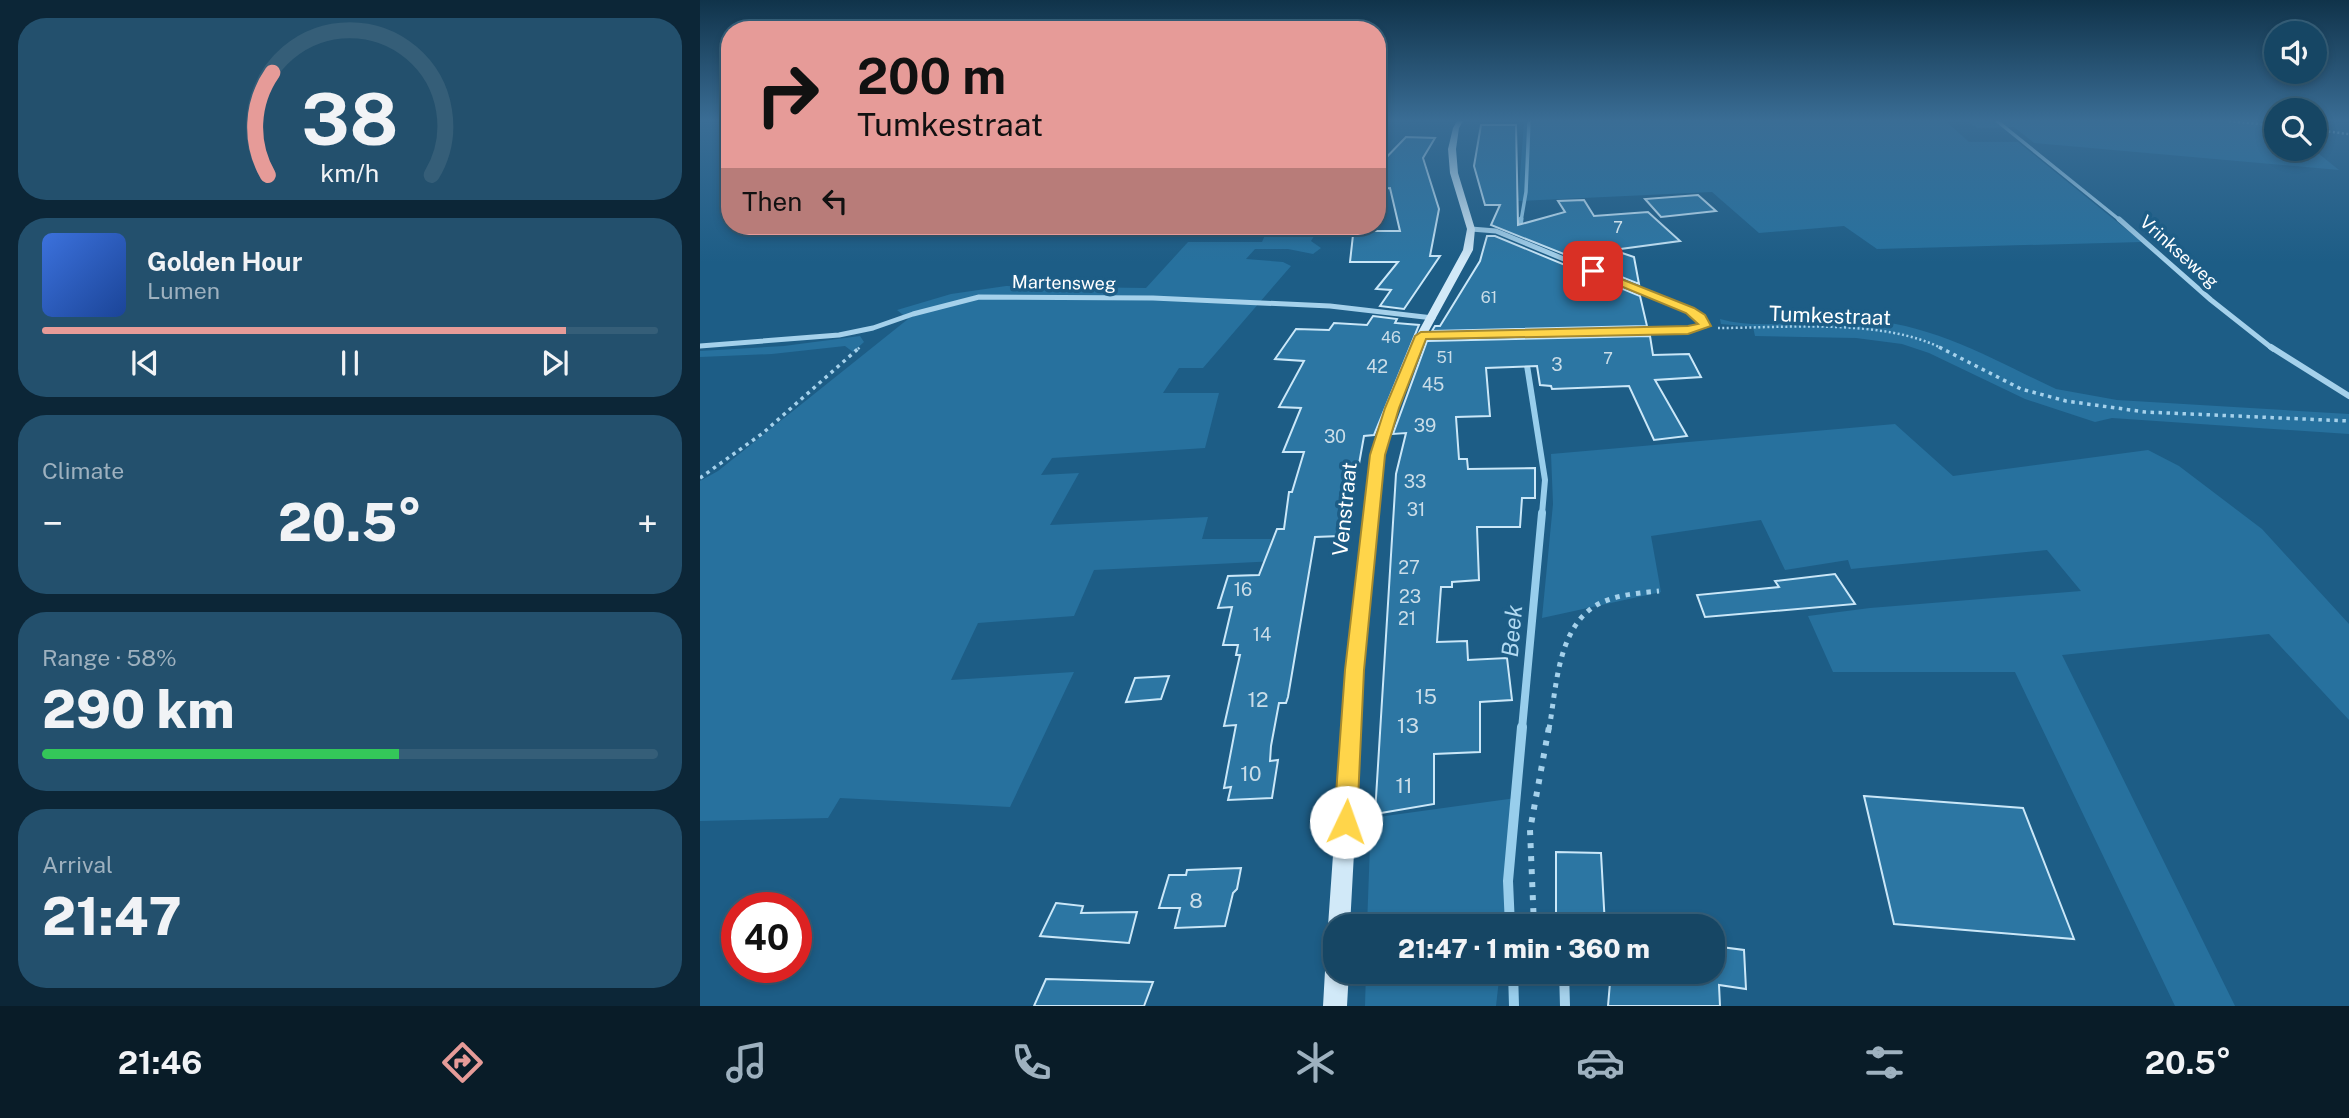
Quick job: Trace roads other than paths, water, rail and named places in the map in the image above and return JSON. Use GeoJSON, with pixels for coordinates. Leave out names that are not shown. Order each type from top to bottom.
{"type":"FeatureCollection","features":[{"type":"Feature","properties":{"kind":"street"},"geometry":{"type":"LineString","coordinates":[[1421,336],[1688,330],[1705,326],[1701,317],[1677,305],[1496,231],[1471,229],[1454,168]]}},
{"type":"Feature","properties":{"kind":"street","name":"Vrinkseweg"},"geometry":{"type":"LineString","coordinates":[[2056,168],[2147,241],[2211,300],[2266,344],[2349,396]]}},
{"type":"Feature","properties":{"kind":"street","name":"Venstraat"},"geometry":{"type":"LineString","coordinates":[[1340,914],[1354,670],[1377,455],[1392,408],[1421,336],[1468,250],[1471,229]]}},
{"type":"Feature","properties":{"kind":"street","name":"Martensweg"},"geometry":{"type":"LineString","coordinates":[[700,346],[839,335],[873,328],[926,310],[979,297],[1153,298],[1330,306],[1433,318]]}},
{"type":"Feature","properties":{"kind":"street"},"geometry":{"type":"LineString","coordinates":[[1335,1006],[1336,984]]}},
{"type":"Feature","properties":{"kind":"street"},"geometry":{"type":"LineString","coordinates":[[1564,984],[1565,1006]]}},
{"type":"Feature","properties":{"kind":"waterway","name":"Beek"},"geometry":{"type":"LineString","coordinates":[[1521,221],[1527,168]]}},
{"type":"Feature","properties":{"kind":"waterway","name":"Beek"},"geometry":{"type":"LineString","coordinates":[[1519,232],[1521,219]]}},
{"type":"Feature","properties":{"kind":"waterway","name":"Beek"},"geometry":{"type":"LineString","coordinates":[[1526,359],[1545,480],[1542,514]]}},
{"type":"Feature","properties":{"kind":"waterway","name":"Beek"},"geometry":{"type":"LineString","coordinates":[[1522,729],[1542,513]]}},
{"type":"Feature","properties":{"kind":"waterway","name":"Beek"},"geometry":{"type":"LineString","coordinates":[[1509,914],[1508,881],[1522,727]]}},
{"type":"Feature","properties":{"kind":"waterway","name":"Beek"},"geometry":{"type":"LineString","coordinates":[[1513,984],[1514,1006]]}}]}
